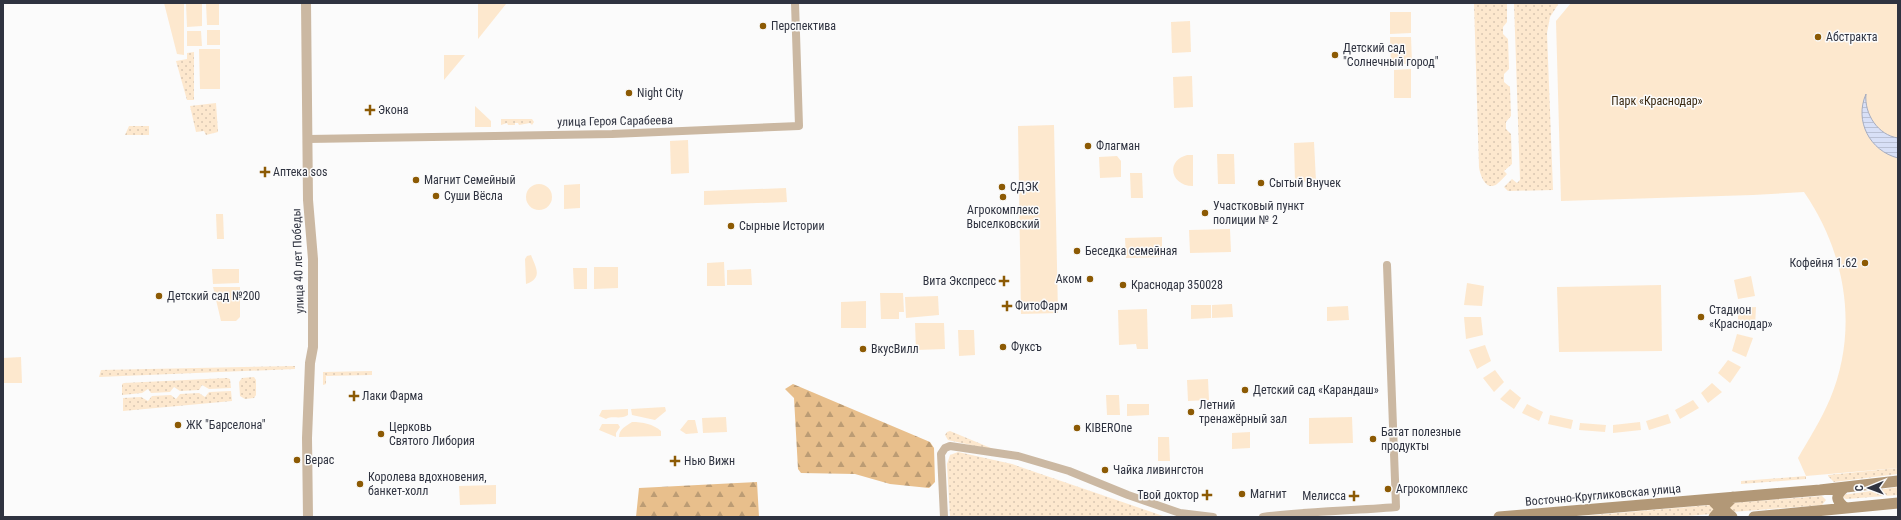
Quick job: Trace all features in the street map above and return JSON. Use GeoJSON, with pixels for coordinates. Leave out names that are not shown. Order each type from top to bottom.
{"type":"FeatureCollection","features":[{"type":"Feature","properties":{"kind":"main road","name":"Восточно-Кругликовская улица"},"geometry":{"type":"LineString","coordinates":[[1499,517],[1844,488],[1898,481]]}},
{"type":"Feature","properties":{"kind":"main road"},"geometry":{"type":"LineString","coordinates":[[1844,488],[1836,498],[1845,508]]}},
{"type":"Feature","properties":{"kind":"main road"},"geometry":{"type":"LineString","coordinates":[[1820,490],[1828,495],[1829,499],[1828,504],[1821,511]]}},
{"type":"Feature","properties":{"kind":"main road"},"geometry":{"type":"LineString","coordinates":[[1732,517],[1724,510],[1724,506],[1733,497]]}},
{"type":"Feature","properties":{"kind":"main road"},"geometry":{"type":"LineString","coordinates":[[1708,499],[1719,507],[1720,510],[1714,517]]}},
{"type":"Feature","properties":{"kind":"main road"},"geometry":{"type":"LineString","coordinates":[[1754,517],[1898,503]]}},
{"type":"Feature","properties":{"kind":"street","name":"улица 40 лет Победы"},"geometry":{"type":"LineString","coordinates":[[306,3],[308,200],[313,259],[314,295],[313,347],[310,363],[307,438],[308,517]]}},
{"type":"Feature","properties":{"kind":"street","name":"улица Героя Сарабеева"},"geometry":{"type":"LineString","coordinates":[[308,139],[612,134],[799,126],[795,3]]}},
{"type":"Feature","properties":{"kind":"street"},"geometry":{"type":"LineString","coordinates":[[1263,517],[1396,507],[1387,265]]}},
{"type":"Feature","properties":{"kind":"street"},"geometry":{"type":"LineString","coordinates":[[944,517],[941,454],[945,448],[950,446],[1018,456],[1069,471],[1128,495],[1180,513],[1213,517]]}},
{"type":"Feature","properties":{"kind":"green space"},"geometry":{"type":"Polygon","coordinates":[[[164,3],[184,3],[184,55],[177,54],[164,3]]]}},
{"type":"Feature","properties":{"kind":"green space"},"geometry":{"type":"Polygon","coordinates":[[[186,3],[202,3],[202,26],[187,27],[186,3]]]}},
{"type":"Feature","properties":{"kind":"green space"},"geometry":{"type":"Polygon","coordinates":[[[206,3],[219,3],[219,25],[207,25],[206,3]]]}},
{"type":"Feature","properties":{"kind":"green space"},"geometry":{"type":"Polygon","coordinates":[[[478,3],[506,4],[478,39],[478,3]]]}},
{"type":"Feature","properties":{"kind":"green space"},"geometry":{"type":"Polygon","coordinates":[[[1474,3],[1507,3],[1507,22],[1503,27],[1503,34],[1508,39],[1509,69],[1504,74],[1504,82],[1510,87],[1511,116],[1506,122],[1506,129],[1511,134],[1512,164],[1504,171],[1507,174],[1493,186],[1490,186],[1484,182],[1479,167],[1474,3]]]}},
{"type":"Feature","properties":{"kind":"green space"},"geometry":{"type":"Polygon","coordinates":[[[1514,3],[1559,3],[1550,17],[1547,33],[1553,190],[1508,191],[1504,187],[1512,179],[1517,183],[1520,180],[1514,3]]]}},
{"type":"Feature","properties":{"kind":"green space","name":"Парк «Краснодар»"},"geometry":{"type":"Polygon","coordinates":[[[1571,3],[1898,3],[1898,468],[1806,476],[1798,458],[1819,422],[1830,399],[1839,373],[1844,346],[1846,319],[1844,292],[1830,240],[1804,192],[1561,201],[1556,21],[1571,3]]]}},
{"type":"Feature","properties":{"kind":"green space"},"geometry":{"type":"Polygon","coordinates":[[[1390,12],[1411,12],[1411,33],[1390,34],[1390,12]]]}},
{"type":"Feature","properties":{"kind":"green space"},"geometry":{"type":"Polygon","coordinates":[[[1190,21],[1191,52],[1172,53],[1171,22],[1190,21]]]}},
{"type":"Feature","properties":{"kind":"green space"},"geometry":{"type":"Polygon","coordinates":[[[207,30],[220,30],[220,45],[207,45],[207,30]]]}},
{"type":"Feature","properties":{"kind":"green space"},"geometry":{"type":"Polygon","coordinates":[[[187,31],[201,31],[202,46],[187,46],[187,31]]]}},
{"type":"Feature","properties":{"kind":"green space"},"geometry":{"type":"Polygon","coordinates":[[[1390,37],[1411,37],[1412,64],[1391,64],[1390,37]]]}},
{"type":"Feature","properties":{"kind":"green space"},"geometry":{"type":"Polygon","coordinates":[[[199,49],[220,49],[220,89],[200,89],[199,49]]]}},
{"type":"Feature","properties":{"kind":"green space"},"geometry":{"type":"Polygon","coordinates":[[[194,52],[194,100],[187,100],[176,61],[187,59],[187,53],[194,52]]]}},
{"type":"Feature","properties":{"kind":"green space"},"geometry":{"type":"Polygon","coordinates":[[[444,55],[465,55],[444,80],[444,55]]]}},
{"type":"Feature","properties":{"kind":"green space"},"geometry":{"type":"Polygon","coordinates":[[[1411,69],[1411,98],[1394,98],[1394,70],[1411,69]]]}},
{"type":"Feature","properties":{"kind":"green space"},"geometry":{"type":"Polygon","coordinates":[[[1192,76],[1193,107],[1174,108],[1173,77],[1192,76]]]}},
{"type":"Feature","properties":{"kind":"green space"},"geometry":{"type":"Polygon","coordinates":[[[216,103],[218,132],[206,135],[204,131],[196,132],[190,106],[216,103]]]}},
{"type":"Feature","properties":{"kind":"green space"},"geometry":{"type":"Polygon","coordinates":[[[475,106],[491,121],[491,127],[475,127],[475,106]]]}},
{"type":"Feature","properties":{"kind":"green space"},"geometry":{"type":"Polygon","coordinates":[[[501,119],[532,119],[534,122],[532,125],[530,123],[519,125],[518,123],[515,123],[515,125],[508,125],[507,123],[501,125],[501,119]]]}},
{"type":"Feature","properties":{"kind":"green space"},"geometry":{"type":"Polygon","coordinates":[[[1054,125],[1058,313],[1021,314],[1018,126],[1054,125]]]}},
{"type":"Feature","properties":{"kind":"green space"},"geometry":{"type":"Polygon","coordinates":[[[129,126],[149,126],[149,135],[125,135],[129,126]]]}},
{"type":"Feature","properties":{"kind":"green space"},"geometry":{"type":"Polygon","coordinates":[[[688,140],[689,173],[671,174],[670,141],[688,140]]]}},
{"type":"Feature","properties":{"kind":"green space"},"geometry":{"type":"Polygon","coordinates":[[[1314,142],[1316,181],[1295,182],[1294,143],[1314,142]]]}},
{"type":"Feature","properties":{"kind":"green space"},"geometry":{"type":"Polygon","coordinates":[[[1217,154],[1234,154],[1235,184],[1218,184],[1217,154]]]}},
{"type":"Feature","properties":{"kind":"green space"},"geometry":{"type":"Polygon","coordinates":[[[1187,155],[1193,155],[1193,186],[1180,182],[1174,173],[1173,167],[1176,162],[1180,158],[1187,155]]]}},
{"type":"Feature","properties":{"kind":"green space"},"geometry":{"type":"Polygon","coordinates":[[[1117,156],[1121,161],[1121,177],[1100,178],[1099,157],[1117,156]]]}},
{"type":"Feature","properties":{"kind":"green space"},"geometry":{"type":"Polygon","coordinates":[[[1130,173],[1142,173],[1143,198],[1131,198],[1130,173]]]}},
{"type":"Feature","properties":{"kind":"green space"},"geometry":{"type":"Polygon","coordinates":[[[539,184],[548,188],[552,197],[548,206],[539,210],[530,206],[526,197],[530,188],[539,184]]]}},
{"type":"Feature","properties":{"kind":"green space"},"geometry":{"type":"Polygon","coordinates":[[[580,184],[580,208],[564,209],[564,185],[580,184]]]}},
{"type":"Feature","properties":{"kind":"green space"},"geometry":{"type":"Polygon","coordinates":[[[786,188],[787,202],[704,205],[704,191],[786,188]]]}},
{"type":"Feature","properties":{"kind":"green space"},"geometry":{"type":"Polygon","coordinates":[[[216,214],[223,214],[224,239],[217,239],[216,214]]]}},
{"type":"Feature","properties":{"kind":"green space"},"geometry":{"type":"Polygon","coordinates":[[[1230,229],[1231,252],[1190,253],[1189,230],[1230,229]]]}},
{"type":"Feature","properties":{"kind":"green space"},"geometry":{"type":"Polygon","coordinates":[[[1162,237],[1162,257],[1126,258],[1125,238],[1162,237]]]}},
{"type":"Feature","properties":{"kind":"green space"},"geometry":{"type":"Polygon","coordinates":[[[531,255],[536,267],[537,275],[532,281],[526,284],[525,259],[527,256],[531,255]]]}},
{"type":"Feature","properties":{"kind":"green space"},"geometry":{"type":"Polygon","coordinates":[[[724,262],[725,286],[707,286],[707,263],[724,262]]]}},
{"type":"Feature","properties":{"kind":"green space"},"geometry":{"type":"Polygon","coordinates":[[[594,267],[618,267],[618,288],[594,289],[594,267]]]}},
{"type":"Feature","properties":{"kind":"green space"},"geometry":{"type":"Polygon","coordinates":[[[573,268],[587,268],[587,289],[574,289],[573,268]]]}},
{"type":"Feature","properties":{"kind":"green space"},"geometry":{"type":"Polygon","coordinates":[[[212,269],[239,269],[239,283],[213,284],[212,269]]]}},
{"type":"Feature","properties":{"kind":"green space"},"geometry":{"type":"Polygon","coordinates":[[[751,269],[752,285],[727,285],[727,270],[751,269]]]}},
{"type":"Feature","properties":{"kind":"green space"},"geometry":{"type":"Polygon","coordinates":[[[1751,276],[1755,296],[1738,299],[1734,280],[1751,276]]]}},
{"type":"Feature","properties":{"kind":"green space"},"geometry":{"type":"Polygon","coordinates":[[[1467,283],[1484,286],[1482,306],[1464,305],[1467,283]]]}},
{"type":"Feature","properties":{"kind":"green space"},"geometry":{"type":"Polygon","coordinates":[[[1661,285],[1662,351],[1559,352],[1557,287],[1661,285]]]}},
{"type":"Feature","properties":{"kind":"green space"},"geometry":{"type":"Polygon","coordinates":[[[213,287],[240,287],[240,317],[236,321],[221,321],[213,287]]]}},
{"type":"Feature","properties":{"kind":"green space"},"geometry":{"type":"Polygon","coordinates":[[[880,293],[903,293],[904,312],[899,312],[899,319],[881,319],[880,293]]]}},
{"type":"Feature","properties":{"kind":"green space"},"geometry":{"type":"Polygon","coordinates":[[[938,296],[939,315],[906,318],[905,297],[938,296]]]}},
{"type":"Feature","properties":{"kind":"green space"},"geometry":{"type":"Polygon","coordinates":[[[866,301],[866,328],[841,328],[841,302],[866,301]]]}},
{"type":"Feature","properties":{"kind":"green space"},"geometry":{"type":"Polygon","coordinates":[[[1232,304],[1233,317],[1212,318],[1212,305],[1232,304]]]}},
{"type":"Feature","properties":{"kind":"green space"},"geometry":{"type":"Polygon","coordinates":[[[1191,305],[1211,305],[1211,318],[1191,319],[1191,305]]]}},
{"type":"Feature","properties":{"kind":"green space"},"geometry":{"type":"Polygon","coordinates":[[[1348,306],[1349,320],[1327,321],[1327,307],[1348,306]]]}},
{"type":"Feature","properties":{"kind":"green space"},"geometry":{"type":"Polygon","coordinates":[[[1756,307],[1755,327],[1738,325],[1738,308],[1756,307]]]}},
{"type":"Feature","properties":{"kind":"green space"},"geometry":{"type":"Polygon","coordinates":[[[1147,309],[1148,349],[1137,349],[1136,344],[1119,345],[1118,310],[1147,309]]]}},
{"type":"Feature","properties":{"kind":"green space"},"geometry":{"type":"Polygon","coordinates":[[[1464,317],[1481,317],[1483,335],[1466,339],[1464,317]]]}},
{"type":"Feature","properties":{"kind":"green space"},"geometry":{"type":"Polygon","coordinates":[[[915,323],[944,323],[945,349],[916,350],[915,323]]]}},
{"type":"Feature","properties":{"kind":"green space"},"geometry":{"type":"Polygon","coordinates":[[[958,330],[974,330],[975,355],[959,356],[958,330]]]}},
{"type":"Feature","properties":{"kind":"green space"},"geometry":{"type":"Polygon","coordinates":[[[1737,334],[1753,338],[1746,357],[1732,351],[1737,334]]]}},
{"type":"Feature","properties":{"kind":"green space"},"geometry":{"type":"Polygon","coordinates":[[[1485,345],[1491,361],[1477,369],[1469,350],[1485,345]]]}},
{"type":"Feature","properties":{"kind":"green space"},"geometry":{"type":"Polygon","coordinates":[[[21,357],[22,383],[3,383],[3,358],[21,357]]]}},
{"type":"Feature","properties":{"kind":"green space"},"geometry":{"type":"Polygon","coordinates":[[[1728,360],[1741,367],[1730,383],[1718,373],[1728,360]]]}},
{"type":"Feature","properties":{"kind":"green space"},"geometry":{"type":"Polygon","coordinates":[[[295,366],[295,369],[99,377],[101,370],[295,366]]]}},
{"type":"Feature","properties":{"kind":"green space"},"geometry":{"type":"Polygon","coordinates":[[[1495,370],[1504,382],[1494,392],[1483,378],[1495,370]]]}},
{"type":"Feature","properties":{"kind":"green space"},"geometry":{"type":"Polygon","coordinates":[[[372,371],[372,375],[326,376],[326,384],[323,385],[323,372],[372,371]]]}},
{"type":"Feature","properties":{"kind":"green space"},"geometry":{"type":"Polygon","coordinates":[[[254,377],[256,380],[256,395],[254,398],[245,399],[240,396],[239,382],[242,378],[254,377]]]}},
{"type":"Feature","properties":{"kind":"green space"},"geometry":{"type":"Polygon","coordinates":[[[230,379],[231,388],[209,389],[202,385],[199,390],[180,391],[174,387],[170,392],[151,393],[148,389],[142,393],[122,395],[122,384],[124,383],[230,379]]]}},
{"type":"Feature","properties":{"kind":"green space"},"geometry":{"type":"Polygon","coordinates":[[[1208,379],[1209,400],[1188,401],[1187,380],[1208,379]]]}},
{"type":"Feature","properties":{"kind":"green space"},"geometry":{"type":"Polygon","coordinates":[[[1712,383],[1722,392],[1708,403],[1701,393],[1712,383]]]}},
{"type":"Feature","properties":{"kind":"green space"},"geometry":{"type":"Polygon","coordinates":[[[793,384],[930,442],[934,448],[935,482],[929,488],[890,484],[855,474],[801,473],[798,469],[794,398],[785,389],[793,384]]]}},
{"type":"Feature","properties":{"kind":"green space"},"geometry":{"type":"Polygon","coordinates":[[[1510,389],[1521,398],[1514,409],[1500,399],[1510,389]]]}},
{"type":"Feature","properties":{"kind":"green space"},"geometry":{"type":"Polygon","coordinates":[[[231,391],[232,401],[123,411],[123,398],[141,397],[148,401],[152,396],[171,395],[176,399],[180,394],[199,393],[205,397],[209,392],[231,391]]]}},
{"type":"Feature","properties":{"kind":"green space"},"geometry":{"type":"Polygon","coordinates":[[[1106,395],[1119,395],[1120,415],[1107,415],[1106,395]]]}},
{"type":"Feature","properties":{"kind":"green space"},"geometry":{"type":"Polygon","coordinates":[[[1693,400],[1699,408],[1680,419],[1675,410],[1693,400]]]}},
{"type":"Feature","properties":{"kind":"green space"},"geometry":{"type":"Polygon","coordinates":[[[1127,404],[1149,404],[1149,415],[1127,416],[1127,404]]]}},
{"type":"Feature","properties":{"kind":"green space"},"geometry":{"type":"Polygon","coordinates":[[[1527,404],[1543,412],[1539,421],[1522,413],[1527,404]]]}},
{"type":"Feature","properties":{"kind":"green space"},"geometry":{"type":"Polygon","coordinates":[[[665,407],[666,411],[655,420],[632,415],[631,409],[665,407]]]}},
{"type":"Feature","properties":{"kind":"green space"},"geometry":{"type":"Polygon","coordinates":[[[628,409],[628,415],[622,417],[611,417],[606,419],[599,416],[602,410],[628,409]]]}},
{"type":"Feature","properties":{"kind":"green space"},"geometry":{"type":"Polygon","coordinates":[[[1668,414],[1671,423],[1649,430],[1646,421],[1668,414]]]}},
{"type":"Feature","properties":{"kind":"green space"},"geometry":{"type":"Polygon","coordinates":[[[1550,415],[1573,420],[1571,429],[1548,424],[1550,415]]]}},
{"type":"Feature","properties":{"kind":"green space"},"geometry":{"type":"Polygon","coordinates":[[[726,417],[727,432],[703,433],[702,418],[726,417]]]}},
{"type":"Feature","properties":{"kind":"green space"},"geometry":{"type":"Polygon","coordinates":[[[1352,417],[1353,443],[1309,444],[1309,418],[1352,417]]]}},
{"type":"Feature","properties":{"kind":"green space"},"geometry":{"type":"Polygon","coordinates":[[[688,420],[695,420],[698,433],[686,434],[680,430],[688,420]]]}},
{"type":"Feature","properties":{"kind":"green space"},"geometry":{"type":"Polygon","coordinates":[[[632,422],[651,425],[661,431],[661,436],[619,437],[619,434],[625,426],[632,422]]]}},
{"type":"Feature","properties":{"kind":"green space"},"geometry":{"type":"Polygon","coordinates":[[[1640,422],[1641,430],[1613,433],[1613,425],[1640,422]]]}},
{"type":"Feature","properties":{"kind":"green space"},"geometry":{"type":"Polygon","coordinates":[[[1580,423],[1606,425],[1605,432],[1579,430],[1580,423]]]}},
{"type":"Feature","properties":{"kind":"green space"},"geometry":{"type":"Polygon","coordinates":[[[602,424],[618,424],[620,427],[616,433],[616,437],[599,430],[602,424]]]}},
{"type":"Feature","properties":{"kind":"green space"},"geometry":{"type":"Polygon","coordinates":[[[950,431],[998,451],[948,440],[945,435],[950,431]]]}},
{"type":"Feature","properties":{"kind":"green space"},"geometry":{"type":"Polygon","coordinates":[[[1250,432],[1250,448],[1232,449],[1232,433],[1250,432]]]}},
{"type":"Feature","properties":{"kind":"green space"},"geometry":{"type":"Polygon","coordinates":[[[1158,437],[1169,437],[1170,461],[1158,461],[1158,437]]]}},
{"type":"Feature","properties":{"kind":"green space"},"geometry":{"type":"Polygon","coordinates":[[[958,452],[1012,464],[1166,517],[950,517],[947,464],[950,455],[958,452]]]}},
{"type":"Feature","properties":{"kind":"green space"},"geometry":{"type":"Polygon","coordinates":[[[1898,468],[1898,474],[1834,482],[1828,476],[1828,475],[1898,468]]]}},
{"type":"Feature","properties":{"kind":"green space"},"geometry":{"type":"Polygon","coordinates":[[[1806,476],[1806,479],[1741,484],[1741,481],[1806,476]]]}},
{"type":"Feature","properties":{"kind":"green space"},"geometry":{"type":"Polygon","coordinates":[[[757,482],[759,517],[636,517],[639,488],[757,482]]]}},
{"type":"Feature","properties":{"kind":"green space"},"geometry":{"type":"Polygon","coordinates":[[[496,485],[496,504],[460,505],[459,486],[496,485]]]}},
{"type":"Feature","properties":{"kind":"green space"},"geometry":{"type":"Polygon","coordinates":[[[1898,487],[1898,495],[1846,499],[1843,495],[1898,487]]]}},
{"type":"Feature","properties":{"kind":"green space"},"geometry":{"type":"Polygon","coordinates":[[[1822,496],[1826,500],[1822,505],[1732,512],[1729,510],[1732,503],[1822,496]]]}},
{"type":"Feature","properties":{"kind":"green space"},"geometry":{"type":"Polygon","coordinates":[[[1711,505],[1715,507],[1712,514],[1675,517],[1571,517],[1711,505]]]}},
{"type":"Feature","properties":{"kind":"water"},"geometry":{"type":"Polygon","coordinates":[[[1866,94],[1867,109],[1874,122],[1884,133],[1898,138],[1898,158],[1880,149],[1872,142],[1867,134],[1863,124],[1862,114],[1866,94]]]}},
{"type":"Feature","properties":{"kind":"place","name":"Перспектива"},"geometry":{"type":"Point","coordinates":[763,26]}},
{"type":"Feature","properties":{"kind":"place","name":"Абстракта"},"geometry":{"type":"Point","coordinates":[1818,37]}},
{"type":"Feature","properties":{"kind":"place","name":"Детский сад \"Солнечный город\""},"geometry":{"type":"Point","coordinates":[1335,55]}},
{"type":"Feature","properties":{"kind":"place","name":"Night City"},"geometry":{"type":"Point","coordinates":[629,93]}},
{"type":"Feature","properties":{"kind":"place","name":"Экона"},"geometry":{"type":"Point","coordinates":[370,110]}},
{"type":"Feature","properties":{"kind":"place","name":"Флагман"},"geometry":{"type":"Point","coordinates":[1088,146]}},
{"type":"Feature","properties":{"kind":"place","name":"Аптека sos"},"geometry":{"type":"Point","coordinates":[265,172]}},
{"type":"Feature","properties":{"kind":"place","name":"Магнит Семейный"},"geometry":{"type":"Point","coordinates":[416,180]}},
{"type":"Feature","properties":{"kind":"place","name":"Сытый Внучек"},"geometry":{"type":"Point","coordinates":[1261,183]}},
{"type":"Feature","properties":{"kind":"place","name":"СДЭК"},"geometry":{"type":"Point","coordinates":[1002,187]}},
{"type":"Feature","properties":{"kind":"place","name":"Суши Вёсла"},"geometry":{"type":"Point","coordinates":[436,196]}},
{"type":"Feature","properties":{"kind":"place","name":"Агрокомплекс Выселковский"},"geometry":{"type":"Point","coordinates":[1003,197]}},
{"type":"Feature","properties":{"kind":"place","name":"Участковый пункт полиции № 2"},"geometry":{"type":"Point","coordinates":[1205,213]}},
{"type":"Feature","properties":{"kind":"place","name":"Сырные Истории"},"geometry":{"type":"Point","coordinates":[731,226]}},
{"type":"Feature","properties":{"kind":"place","name":"Беседка семейная"},"geometry":{"type":"Point","coordinates":[1077,251]}},
{"type":"Feature","properties":{"kind":"place","name":"Кофейня 1.62"},"geometry":{"type":"Point","coordinates":[1865,263]}},
{"type":"Feature","properties":{"kind":"place","name":"Аком"},"geometry":{"type":"Point","coordinates":[1090,279]}},
{"type":"Feature","properties":{"kind":"place","name":"Вита Экспресс"},"geometry":{"type":"Point","coordinates":[1004,281]}},
{"type":"Feature","properties":{"kind":"place","name":"Краснодар 350028"},"geometry":{"type":"Point","coordinates":[1123,285]}},
{"type":"Feature","properties":{"kind":"place","name":"Детский сад №200"},"geometry":{"type":"Point","coordinates":[159,296]}},
{"type":"Feature","properties":{"kind":"place","name":"ФитоФарм"},"geometry":{"type":"Point","coordinates":[1007,306]}},
{"type":"Feature","properties":{"kind":"place","name":"Стадион «Краснодар»"},"geometry":{"type":"Point","coordinates":[1701,317]}},
{"type":"Feature","properties":{"kind":"place","name":"Фуксъ"},"geometry":{"type":"Point","coordinates":[1003,347]}},
{"type":"Feature","properties":{"kind":"place","name":"ВкусВилл"},"geometry":{"type":"Point","coordinates":[863,349]}},
{"type":"Feature","properties":{"kind":"place","name":"Детский сад «Карандаш»"},"geometry":{"type":"Point","coordinates":[1245,390]}},
{"type":"Feature","properties":{"kind":"place","name":"Лаки Фарма"},"geometry":{"type":"Point","coordinates":[354,396]}},
{"type":"Feature","properties":{"kind":"place","name":"Летний тренажёрный зал"},"geometry":{"type":"Point","coordinates":[1191,412]}},
{"type":"Feature","properties":{"kind":"place","name":"ЖК \"Барселона\""},"geometry":{"type":"Point","coordinates":[178,425]}},
{"type":"Feature","properties":{"kind":"place","name":"KIBEROne"},"geometry":{"type":"Point","coordinates":[1077,428]}},
{"type":"Feature","properties":{"kind":"place","name":"Церковь Святого Либория"},"geometry":{"type":"Point","coordinates":[381,434]}},
{"type":"Feature","properties":{"kind":"place","name":"Батат полезные продукты"},"geometry":{"type":"Point","coordinates":[1373,439]}},
{"type":"Feature","properties":{"kind":"place","name":"Верас"},"geometry":{"type":"Point","coordinates":[297,460]}},
{"type":"Feature","properties":{"kind":"place","name":"Нью Вижн"},"geometry":{"type":"Point","coordinates":[675,461]}},
{"type":"Feature","properties":{"kind":"place","name":"Чайка ливингстон"},"geometry":{"type":"Point","coordinates":[1105,470]}},
{"type":"Feature","properties":{"kind":"place","name":"Королева вдохновения, банкет-холл"},"geometry":{"type":"Point","coordinates":[360,484]}},
{"type":"Feature","properties":{"kind":"place","name":"Агрокомплекс"},"geometry":{"type":"Point","coordinates":[1388,489]}},
{"type":"Feature","properties":{"kind":"place","name":"Магнит"},"geometry":{"type":"Point","coordinates":[1242,494]}},
{"type":"Feature","properties":{"kind":"place","name":"Твой доктор"},"geometry":{"type":"Point","coordinates":[1207,495]}},
{"type":"Feature","properties":{"kind":"place","name":"Мелисса"},"geometry":{"type":"Point","coordinates":[1354,496]}}]}
